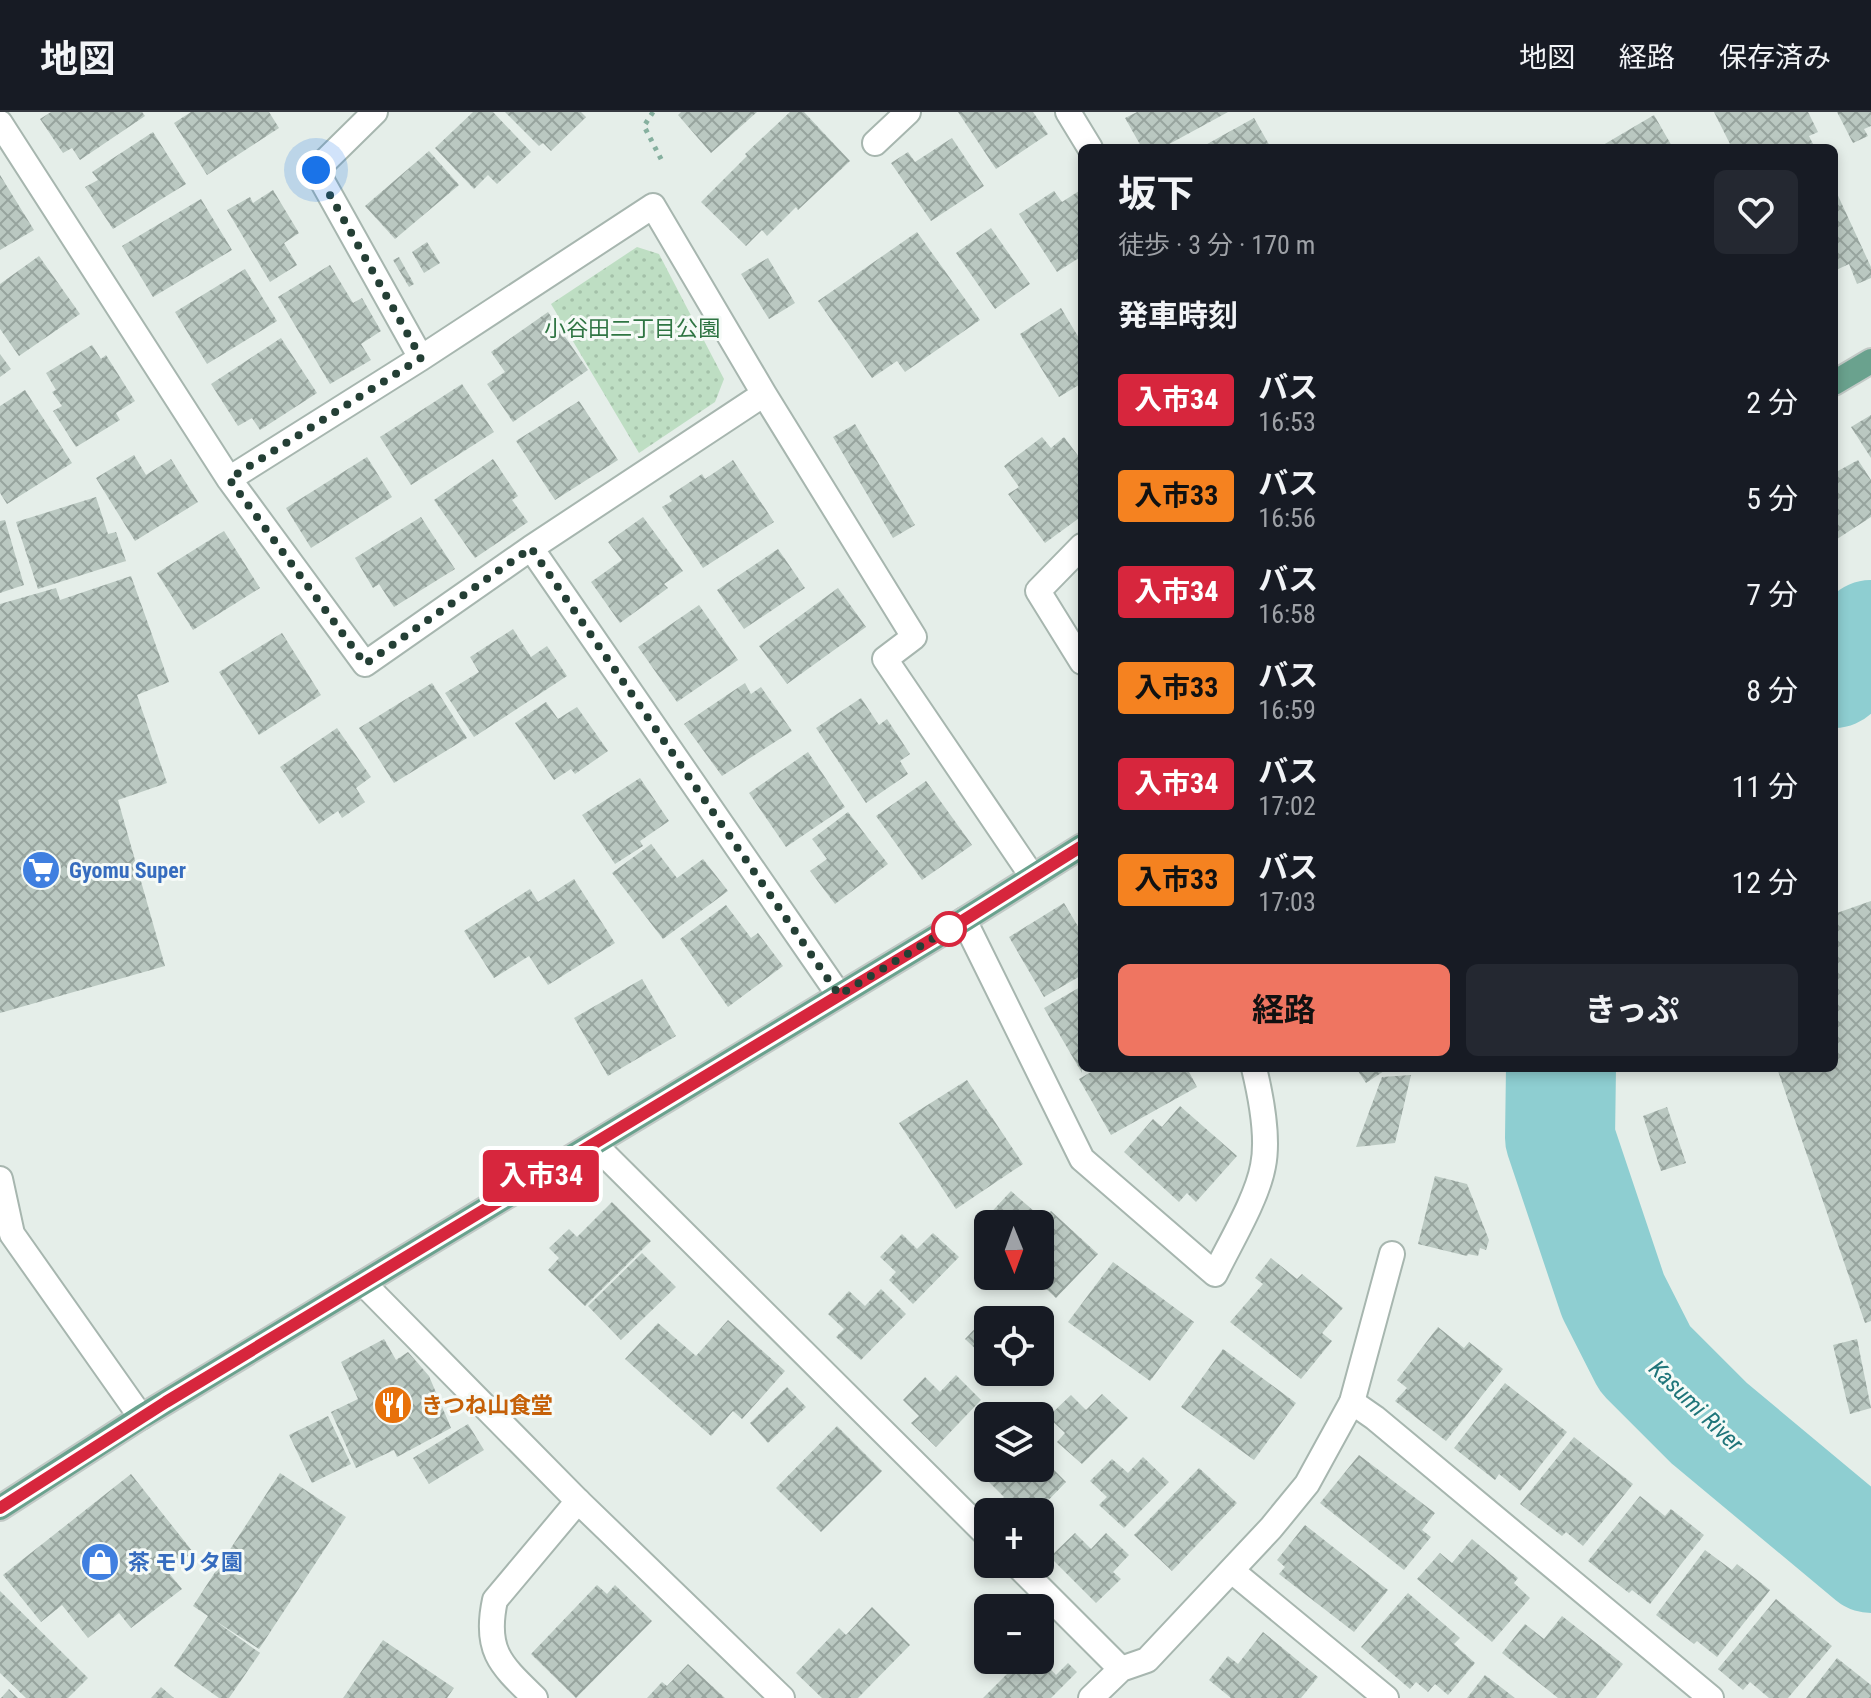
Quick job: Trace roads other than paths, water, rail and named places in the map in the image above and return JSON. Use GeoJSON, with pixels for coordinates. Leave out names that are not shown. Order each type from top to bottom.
{"type":"FeatureCollection","features":[{"type":"Feature","properties":{"kind":"main road"},"geometry":{"type":"LineString","coordinates":[[1838,381],[1871,361]]}},
{"type":"Feature","properties":{"kind":"main road"},"geometry":{"type":"LineString","coordinates":[[0,1508],[141,1417],[1078,848]]}},
{"type":"Feature","properties":{"kind":"street"},"geometry":{"type":"LineString","coordinates":[[375,112],[316,170],[421,358]]}},
{"type":"Feature","properties":{"kind":"street"},"geometry":{"type":"LineString","coordinates":[[875,143],[908,112]]}},
{"type":"Feature","properties":{"kind":"street"},"geometry":{"type":"LineString","coordinates":[[1068,112],[1088,144]]}},
{"type":"Feature","properties":{"kind":"street"},"geometry":{"type":"LineString","coordinates":[[0,123],[229,479],[365,664],[531,548],[764,394]]}},
{"type":"Feature","properties":{"kind":"street"},"geometry":{"type":"LineString","coordinates":[[229,479],[653,206],[764,394],[914,637],[885,659],[1032,876]]}},
{"type":"Feature","properties":{"kind":"street"},"geometry":{"type":"LineString","coordinates":[[531,548],[839,995]]}},
{"type":"Feature","properties":{"kind":"street"},"geometry":{"type":"LineString","coordinates":[[1078,550],[1038,591],[1078,656]]}},
{"type":"Feature","properties":{"kind":"street"},"geometry":{"type":"LineString","coordinates":[[964,920],[1082,1159],[1215,1274],[1248,1206],[1263,1166],[1263,1111],[1255,1072]]}},
{"type":"Feature","properties":{"kind":"street"},"geometry":{"type":"LineString","coordinates":[[594,1144],[974,1522]]}},
{"type":"Feature","properties":{"kind":"street"},"geometry":{"type":"LineString","coordinates":[[0,1179],[12,1234],[141,1417]]}},
{"type":"Feature","properties":{"kind":"street"},"geometry":{"type":"LineString","coordinates":[[1091,1698],[1121,1669],[1147,1660],[1232,1571],[1307,1484],[1352,1402],[1392,1254]]}},
{"type":"Feature","properties":{"kind":"street"},"geometry":{"type":"LineString","coordinates":[[363,1283],[578,1501],[782,1698]]}},
{"type":"Feature","properties":{"kind":"street"},"geometry":{"type":"LineString","coordinates":[[1352,1402],[1711,1698]]}},
{"type":"Feature","properties":{"kind":"street"},"geometry":{"type":"LineString","coordinates":[[535,1698],[501,1666],[492,1632],[495,1600],[578,1501]]}},
{"type":"Feature","properties":{"kind":"street"},"geometry":{"type":"LineString","coordinates":[[1232,1571],[1386,1698]]}},
{"type":"Feature","properties":{"kind":"street"},"geometry":{"type":"LineString","coordinates":[[1030,1578],[1121,1669]]}},
{"type":"Feature","properties":{"kind":"waterway","name":"Kasumi River"},"geometry":{"type":"LineString","coordinates":[[1838,669],[1871,635]]}},
{"type":"Feature","properties":{"kind":"waterway","name":"Kasumi River"},"geometry":{"type":"LineString","coordinates":[[1561,1072],[1560,1138],[1613,1296],[1645,1359],[1709,1423],[1871,1558]]}},
{"type":"Feature","properties":{"kind":"place","name":"Gyomu Super"},"geometry":{"type":"Point","coordinates":[41,870]}},
{"type":"Feature","properties":{"kind":"place","name":"きつね山食堂"},"geometry":{"type":"Point","coordinates":[393,1405]}},
{"type":"Feature","properties":{"kind":"place","name":"茶 モリタ園"},"geometry":{"type":"Point","coordinates":[100,1562]}},
{"type":"Feature","properties":{"kind":"park label","name":"小谷田二丁目公園"},"geometry":{"type":"Point","coordinates":[632,328]}}]}
